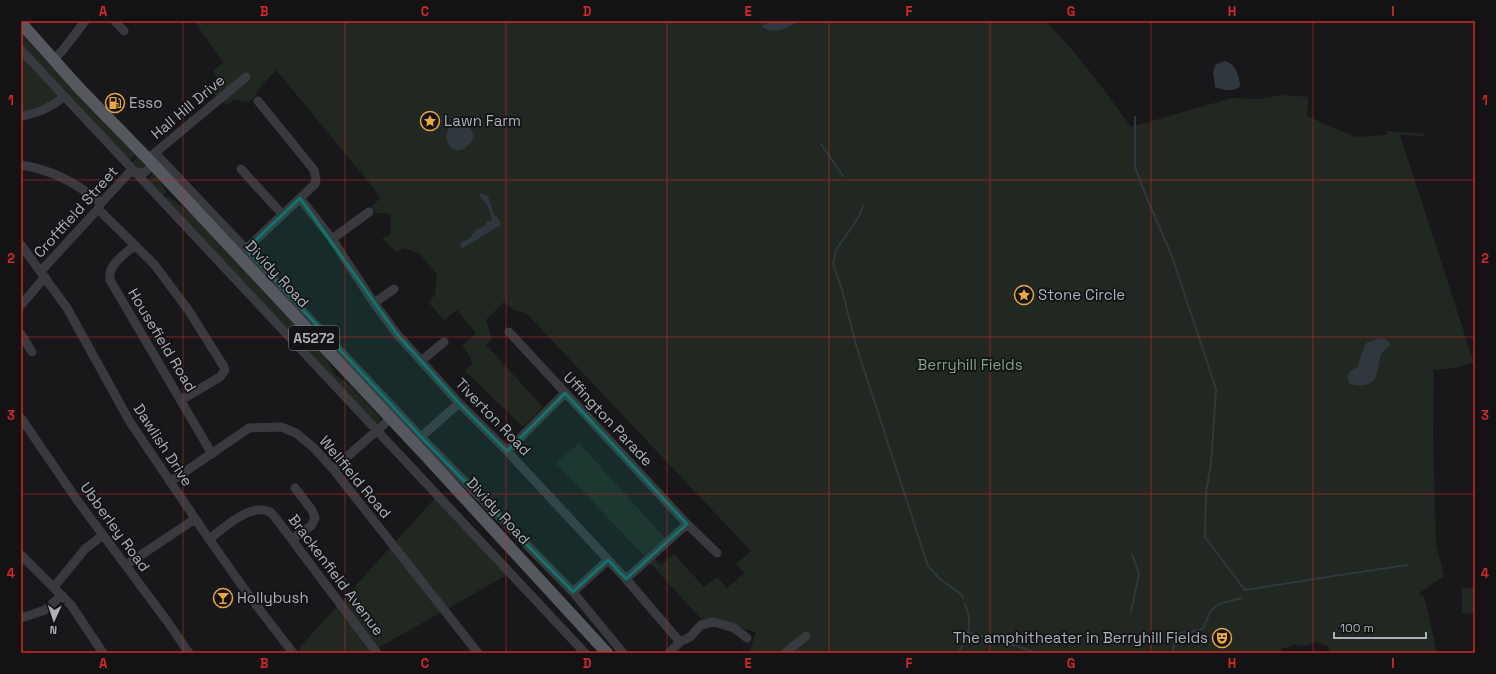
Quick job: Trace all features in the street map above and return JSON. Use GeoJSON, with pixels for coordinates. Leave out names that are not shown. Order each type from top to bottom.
{"type":"FeatureCollection","features":[{"type":"Feature","properties":{"kind":"main road","name":"Dividy Road"},"geometry":{"type":"LineString","coordinates":[[21,23],[79,88],[152,159],[607,653]]}},
{"type":"Feature","properties":{"kind":"street"},"geometry":{"type":"LineString","coordinates":[[54,59],[63,50],[85,21]]}},
{"type":"Feature","properties":{"kind":"street"},"geometry":{"type":"LineString","coordinates":[[21,50],[90,126],[137,173],[376,431],[585,653]]}},
{"type":"Feature","properties":{"kind":"street","name":"Hall Hill Drive"},"geometry":{"type":"LineString","coordinates":[[152,159],[246,77]]}},
{"type":"Feature","properties":{"kind":"street"},"geometry":{"type":"LineString","coordinates":[[21,116],[32,114],[50,107],[64,97]]}},
{"type":"Feature","properties":{"kind":"street"},"geometry":{"type":"LineString","coordinates":[[246,249],[315,184],[316,179],[314,170],[258,101]]}},
{"type":"Feature","properties":{"kind":"street","name":"Croftfield Street"},"geometry":{"type":"LineString","coordinates":[[21,305],[43,274],[99,206],[128,174],[131,172],[144,173],[152,159]]}},
{"type":"Feature","properties":{"kind":"street","name":"Dividy Road"},"geometry":{"type":"LineString","coordinates":[[152,159],[246,249],[421,437],[573,592],[624,653]]}},
{"type":"Feature","properties":{"kind":"street"},"geometry":{"type":"LineString","coordinates":[[21,165],[36,168],[63,177],[75,184],[99,206],[154,264],[189,312],[225,370],[220,377],[181,400]]}},
{"type":"Feature","properties":{"kind":"street"},"geometry":{"type":"LineString","coordinates":[[241,169],[282,214]]}},
{"type":"Feature","properties":{"kind":"street","name":"Tiverton Road"},"geometry":{"type":"LineString","coordinates":[[300,198],[332,239],[374,303],[397,334],[459,403],[507,451],[626,579],[680,642]]}},
{"type":"Feature","properties":{"kind":"street"},"geometry":{"type":"LineString","coordinates":[[332,239],[369,212]]}},
{"type":"Feature","properties":{"kind":"street"},"geometry":{"type":"LineString","coordinates":[[361,218],[367,226]]}},
{"type":"Feature","properties":{"kind":"street","name":"Dawlish Drive"},"geometry":{"type":"LineString","coordinates":[[21,245],[67,308],[130,422],[195,519],[250,597],[293,653]]}},
{"type":"Feature","properties":{"kind":"street","name":"Housefield Road"},"geometry":{"type":"LineString","coordinates":[[135,245],[114,265],[109,274],[110,280],[212,454]]}},
{"type":"Feature","properties":{"kind":"street"},"geometry":{"type":"LineString","coordinates":[[374,303],[394,289]]}},
{"type":"Feature","properties":{"kind":"street","name":"Uffington Parade"},"geometry":{"type":"LineString","coordinates":[[509,332],[687,524],[717,553]]}},
{"type":"Feature","properties":{"kind":"street"},"geometry":{"type":"LineString","coordinates":[[21,334],[32,352]]}},
{"type":"Feature","properties":{"kind":"street"},"geometry":{"type":"LineString","coordinates":[[421,361],[444,342]]}},
{"type":"Feature","properties":{"kind":"street"},"geometry":{"type":"LineString","coordinates":[[507,451],[565,393]]}},
{"type":"Feature","properties":{"kind":"street"},"geometry":{"type":"LineString","coordinates":[[421,437],[459,403]]}},
{"type":"Feature","properties":{"kind":"street","name":"Ubberley Road"},"geometry":{"type":"LineString","coordinates":[[21,418],[77,500],[126,565],[188,653]]}},
{"type":"Feature","properties":{"kind":"street"},"geometry":{"type":"LineString","coordinates":[[333,469],[390,418]]}},
{"type":"Feature","properties":{"kind":"street","name":"Wellfield Road"},"geometry":{"type":"LineString","coordinates":[[170,482],[249,428],[280,427],[296,433],[305,440],[333,469],[478,653]]}},
{"type":"Feature","properties":{"kind":"street"},"geometry":{"type":"LineString","coordinates":[[292,540],[311,526],[315,518],[312,510],[295,488]]}},
{"type":"Feature","properties":{"kind":"street","name":"Brackenfield Avenue"},"geometry":{"type":"LineString","coordinates":[[209,538],[246,512],[261,510],[270,513],[377,653]]}},
{"type":"Feature","properties":{"kind":"street"},"geometry":{"type":"LineString","coordinates":[[126,565],[195,519]]}},
{"type":"Feature","properties":{"kind":"street"},"geometry":{"type":"LineString","coordinates":[[626,579],[687,524]]}},
{"type":"Feature","properties":{"kind":"street"},"geometry":{"type":"LineString","coordinates":[[54,587],[85,550],[103,535]]}},
{"type":"Feature","properties":{"kind":"street"},"geometry":{"type":"LineString","coordinates":[[21,556],[71,605],[102,653]]}},
{"type":"Feature","properties":{"kind":"street"},"geometry":{"type":"LineString","coordinates":[[573,592],[608,560]]}},
{"type":"Feature","properties":{"kind":"street"},"geometry":{"type":"LineString","coordinates":[[21,618],[45,610],[62,595]]}},
{"type":"Feature","properties":{"kind":"street"},"geometry":{"type":"LineString","coordinates":[[669,653],[680,642],[690,637],[701,625],[714,622],[734,628],[747,638]]}},
{"type":"Feature","properties":{"kind":"street"},"geometry":{"type":"LineString","coordinates":[[785,653],[806,636]]}},
{"type":"Feature","properties":{"kind":"highlighted area"},"geometry":{"type":"Polygon","coordinates":[[[300,198],[397,334],[459,403],[507,451],[565,393],[687,524],[626,579],[608,560],[573,592],[421,437],[246,249],[300,198]]]}},
{"type":"Feature","properties":{"kind":"green space","name":"Berryhill Fields"},"geometry":{"type":"Polygon","coordinates":[[[194,21],[1045,21],[1080,59],[1131,127],[1232,98],[1259,99],[1283,95],[1308,97],[1307,116],[1355,137],[1387,135],[1387,131],[1425,134],[1424,136],[1400,135],[1474,363],[1453,368],[1434,370],[1433,433],[1436,544],[1444,576],[1418,594],[1424,596],[1437,653],[1330,653],[1328,646],[1315,642],[1305,646],[1294,644],[1288,648],[1282,648],[1280,653],[749,653],[756,632],[700,618],[650,563],[654,559],[661,565],[674,554],[704,587],[717,577],[727,588],[744,573],[736,564],[751,551],[526,313],[514,310],[504,302],[486,320],[492,339],[486,345],[543,407],[523,427],[465,371],[472,364],[470,356],[462,346],[476,333],[457,310],[444,320],[428,302],[435,295],[437,275],[420,254],[403,248],[396,252],[382,238],[390,235],[391,214],[376,213],[371,207],[380,198],[372,186],[276,70],[249,102],[234,100],[227,105],[208,88],[219,81],[213,71],[223,62],[194,21]]]}},
{"type":"Feature","properties":{"kind":"green space"},"geometry":{"type":"Polygon","coordinates":[[[21,31],[34,48],[135,155],[129,161],[21,45],[21,31]]]}},
{"type":"Feature","properties":{"kind":"green space"},"geometry":{"type":"Polygon","coordinates":[[[21,50],[64,97],[21,116],[21,50]]]}},
{"type":"Feature","properties":{"kind":"green space"},"geometry":{"type":"Polygon","coordinates":[[[137,157],[145,165],[143,169],[138,169],[132,163],[137,157]]]}},
{"type":"Feature","properties":{"kind":"green space"},"geometry":{"type":"Polygon","coordinates":[[[152,174],[156,175],[167,192],[162,196],[151,183],[150,177],[152,174]]]}},
{"type":"Feature","properties":{"kind":"green space"},"geometry":{"type":"Polygon","coordinates":[[[168,196],[192,214],[324,355],[333,370],[333,373],[351,386],[380,417],[380,420],[375,424],[164,200],[168,196]]]}},
{"type":"Feature","properties":{"kind":"green space"},"geometry":{"type":"Polygon","coordinates":[[[579,443],[665,538],[644,556],[556,463],[579,443]]]}},
{"type":"Feature","properties":{"kind":"green space"},"geometry":{"type":"Polygon","coordinates":[[[436,497],[507,575],[369,653],[302,653],[299,648],[436,497]]]}},
{"type":"Feature","properties":{"kind":"green space"},"geometry":{"type":"Polygon","coordinates":[[[1475,587],[1475,613],[1462,614],[1462,588],[1475,587]]]}},
{"type":"Feature","properties":{"kind":"shaded area"},"geometry":{"type":"Polygon","coordinates":[[[773,21],[797,21],[785,29],[775,31],[762,27],[763,25],[773,21]]]}},
{"type":"Feature","properties":{"kind":"shaded area"},"geometry":{"type":"Polygon","coordinates":[[[1225,61],[1229,62],[1234,67],[1238,74],[1240,86],[1234,90],[1225,90],[1215,87],[1213,72],[1216,64],[1225,61]]]}},
{"type":"Feature","properties":{"kind":"shaded area"},"geometry":{"type":"Polygon","coordinates":[[[457,121],[468,126],[474,137],[467,146],[461,150],[455,150],[447,141],[447,134],[450,127],[457,121]]]}},
{"type":"Feature","properties":{"kind":"shaded area"},"geometry":{"type":"Polygon","coordinates":[[[481,193],[488,196],[494,215],[499,219],[501,225],[463,248],[460,243],[470,238],[476,230],[492,220],[488,207],[479,195],[481,193]]]}},
{"type":"Feature","properties":{"kind":"shaded area"},"geometry":{"type":"Polygon","coordinates":[[[1379,338],[1385,339],[1391,344],[1382,353],[1376,377],[1366,385],[1350,384],[1347,377],[1349,372],[1357,367],[1366,343],[1379,338]]]}},
{"type":"Feature","properties":{"kind":"waterway"},"geometry":{"type":"LineString","coordinates":[[1135,117],[1135,167],[1171,254],[1216,389],[1211,464],[1206,492],[1205,537],[1245,590]]}},
{"type":"Feature","properties":{"kind":"waterway"},"geometry":{"type":"LineString","coordinates":[[821,144],[843,176]]}},
{"type":"Feature","properties":{"kind":"waterway"},"geometry":{"type":"LineString","coordinates":[[863,206],[858,218],[836,250],[833,264],[842,290],[856,345],[928,566],[940,579],[961,594],[963,598]]}},
{"type":"Feature","properties":{"kind":"waterway"},"geometry":{"type":"LineString","coordinates":[[1131,612],[1139,574],[1132,554]]}},
{"type":"Feature","properties":{"kind":"waterway"},"geometry":{"type":"LineString","coordinates":[[1354,573],[1407,565]]}},
{"type":"Feature","properties":{"kind":"waterway"},"geometry":{"type":"LineString","coordinates":[[1245,590],[1353,573]]}},
{"type":"Feature","properties":{"kind":"waterway"},"geometry":{"type":"LineString","coordinates":[[1173,653],[1174,643],[1180,634],[1184,632],[1198,631],[1203,628],[1211,610],[1219,604],[1241,598]]}},
{"type":"Feature","properties":{"kind":"waterway"},"geometry":{"type":"LineString","coordinates":[[958,653],[965,641],[969,629],[969,617],[965,604]]}},
{"type":"Feature","properties":{"kind":"waterway"},"geometry":{"type":"LineString","coordinates":[[969,633],[1036,653]]}},
{"type":"Feature","properties":{"kind":"place","name":"Esso"},"geometry":{"type":"Point","coordinates":[115,103]}},
{"type":"Feature","properties":{"kind":"place","name":"Lawn Farm"},"geometry":{"type":"Point","coordinates":[430,121]}},
{"type":"Feature","properties":{"kind":"place","name":"Stone Circle"},"geometry":{"type":"Point","coordinates":[1024,295]}},
{"type":"Feature","properties":{"kind":"place","name":"Hollybush"},"geometry":{"type":"Point","coordinates":[223,598]}},
{"type":"Feature","properties":{"kind":"place","name":"The amphitheater in Berryhill Fields"},"geometry":{"type":"Point","coordinates":[1222,638]}}]}
